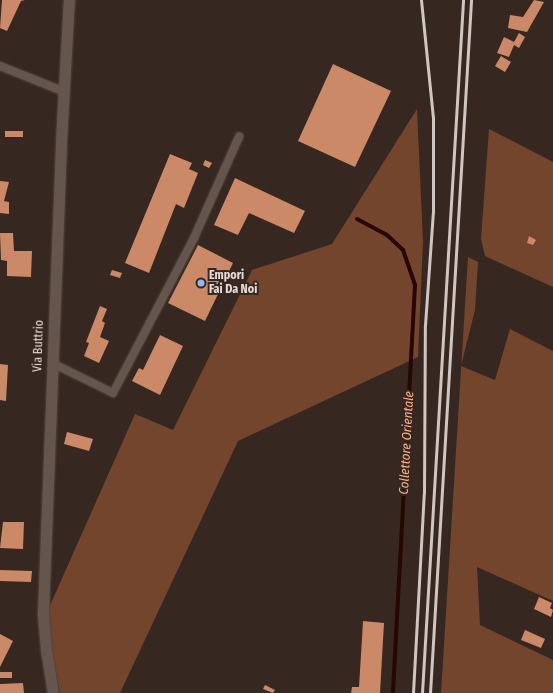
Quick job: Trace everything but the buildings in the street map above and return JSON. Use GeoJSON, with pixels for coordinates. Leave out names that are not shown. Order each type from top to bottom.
{"type":"FeatureCollection","features":[{"type":"Feature","properties":{"kind":"street","name":"Via Buttrio"},"geometry":{"type":"LineString","coordinates":[[53,693],[46,650],[43,613],[52,362],[69,0]]}},
{"type":"Feature","properties":{"kind":"lane"},"geometry":{"type":"LineString","coordinates":[[0,66],[65,92]]}},
{"type":"Feature","properties":{"kind":"lane"},"geometry":{"type":"LineString","coordinates":[[52,362],[113,393],[194,238],[239,137]]}},
{"type":"Feature","properties":{"kind":"shaded area"},"geometry":{"type":"Polygon","coordinates":[[[417,109],[423,242],[418,357],[238,441],[120,693],[60,693],[49,639],[48,610],[135,414],[173,430],[252,270],[332,244],[417,109]]]}},
{"type":"Feature","properties":{"kind":"shaded area"},"geometry":{"type":"Polygon","coordinates":[[[489,129],[553,162],[553,287],[485,256],[481,239],[489,129]]]}},
{"type":"Feature","properties":{"kind":"shaded area"},"geometry":{"type":"Polygon","coordinates":[[[468,257],[478,262],[475,310],[461,365],[468,257]]]}},
{"type":"Feature","properties":{"kind":"shaded area"},"geometry":{"type":"Polygon","coordinates":[[[510,329],[553,351],[553,601],[477,567],[480,625],[553,660],[553,693],[441,693],[461,366],[495,380],[510,329]]]}},
{"type":"Feature","properties":{"kind":"waterway","name":"Collettore Orientale"},"geometry":{"type":"LineString","coordinates":[[357,219],[387,235],[403,250],[415,285],[393,693]]}},
{"type":"Feature","properties":{"kind":"railway"},"geometry":{"type":"LineString","coordinates":[[413,693],[424,493],[425,325],[433,212],[433,118],[421,0]]}},
{"type":"Feature","properties":{"kind":"railway"},"geometry":{"type":"LineString","coordinates":[[422,693],[463,0]]}},
{"type":"Feature","properties":{"kind":"railway"},"geometry":{"type":"LineString","coordinates":[[430,693],[471,0]]}},
{"type":"Feature","properties":{"kind":"place","name":"Empori Fai Da Noi"},"geometry":{"type":"Point","coordinates":[201,283]}}]}
